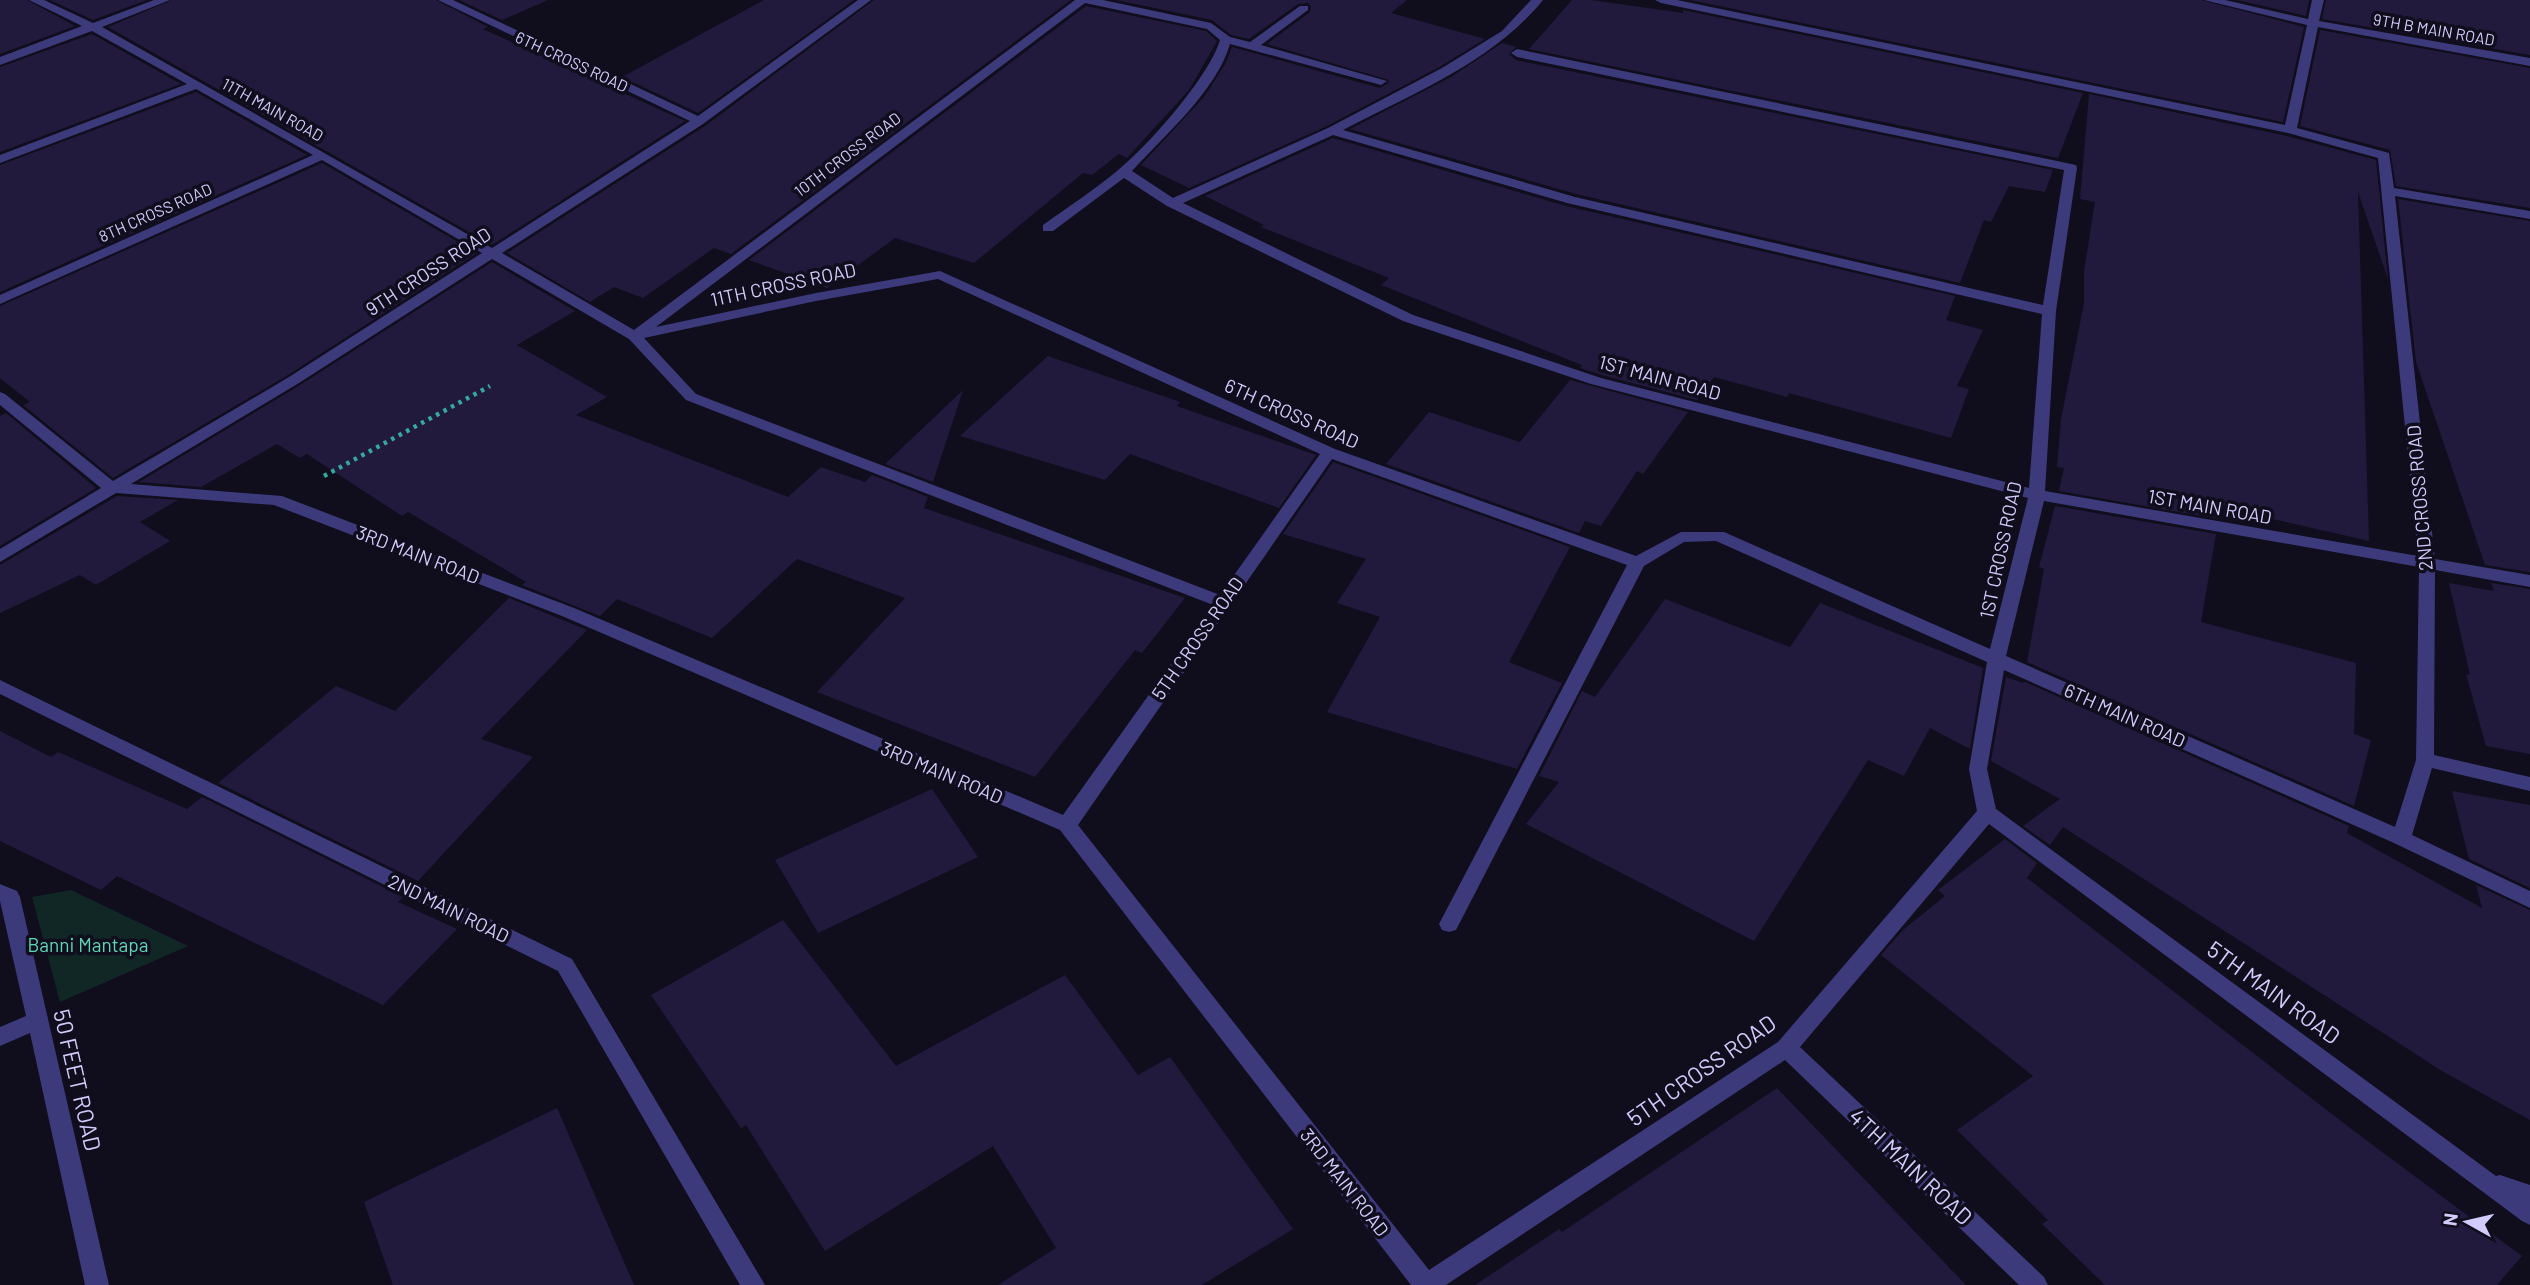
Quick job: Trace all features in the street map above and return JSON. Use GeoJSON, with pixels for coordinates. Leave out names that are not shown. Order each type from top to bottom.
{"type":"FeatureCollection","features":[{"type":"Feature","properties":{"kind":"street","name":"11TH MAIN ROAD"},"geometry":{"type":"LineString","coordinates":[[35,0],[93,27],[197,85],[634,336],[691,397],[1222,603]]}},
{"type":"Feature","properties":{"kind":"street"},"geometry":{"type":"LineString","coordinates":[[0,61],[164,0]]}},
{"type":"Feature","properties":{"kind":"street","name":"6TH CROSS ROAD"},"geometry":{"type":"LineString","coordinates":[[444,0],[699,121]]}},
{"type":"Feature","properties":{"kind":"street","name":"9TH CROSS ROAD"},"geometry":{"type":"LineString","coordinates":[[0,556],[294,380],[699,121],[865,0]]}},
{"type":"Feature","properties":{"kind":"street","name":"10TH CROSS ROAD"},"geometry":{"type":"LineString","coordinates":[[634,336],[1082,0]]}},
{"type":"Feature","properties":{"kind":"street"},"geometry":{"type":"LineString","coordinates":[[1087,0],[1210,26],[1226,39],[1381,81]]}},
{"type":"Feature","properties":{"kind":"street"},"geometry":{"type":"LineString","coordinates":[[1172,203],[1332,131],[1446,71],[1506,33],[1537,0]]}},
{"type":"Feature","properties":{"kind":"street"},"geometry":{"type":"LineString","coordinates":[[1661,0],[2290,130],[2318,0]]}},
{"type":"Feature","properties":{"kind":"street","name":"9TH B MAIN ROAD"},"geometry":{"type":"LineString","coordinates":[[2210,0],[2312,23],[2530,62]]}},
{"type":"Feature","properties":{"kind":"street"},"geometry":{"type":"LineString","coordinates":[[1252,46],[1304,8]]}},
{"type":"Feature","properties":{"kind":"street"},"geometry":{"type":"LineString","coordinates":[[1048,228],[1124,172],[1210,74],[1225,51],[1226,39]]}},
{"type":"Feature","properties":{"kind":"street","name":"1ST CROSS ROAD"},"geometry":{"type":"LineString","coordinates":[[1517,53],[2071,168],[2049,311],[2037,495],[1997,658],[1979,769],[1986,813]]}},
{"type":"Feature","properties":{"kind":"street"},"geometry":{"type":"LineString","coordinates":[[0,159],[197,85]]}},
{"type":"Feature","properties":{"kind":"street","name":"2ND CROSS ROAD"},"geometry":{"type":"LineString","coordinates":[[2290,130],[2384,156],[2427,563],[2425,760],[2401,838]]}},
{"type":"Feature","properties":{"kind":"street"},"geometry":{"type":"LineString","coordinates":[[1332,131],[1572,200],[2049,311]]}},
{"type":"Feature","properties":{"kind":"street","name":"8TH CROSS ROAD"},"geometry":{"type":"LineString","coordinates":[[0,300],[323,156]]}},
{"type":"Feature","properties":{"kind":"street","name":"1ST MAIN ROAD"},"geometry":{"type":"LineString","coordinates":[[1124,172],[1172,203],[1408,318],[1596,381],[2037,495],[2530,581]]}},
{"type":"Feature","properties":{"kind":"street"},"geometry":{"type":"LineString","coordinates":[[2388,191],[2530,215]]}},
{"type":"Feature","properties":{"kind":"street","name":"6TH CROSS ROAD"},"geometry":{"type":"LineString","coordinates":[[940,275],[1329,452],[1637,562]]}},
{"type":"Feature","properties":{"kind":"street","name":"11TH CROSS ROAD"},"geometry":{"type":"LineString","coordinates":[[634,336],[816,297],[940,275]]}},
{"type":"Feature","properties":{"kind":"street"},"geometry":{"type":"LineString","coordinates":[[0,397],[111,488]]}},
{"type":"Feature","properties":{"kind":"street","name":"5TH CROSS ROAD"},"geometry":{"type":"LineString","coordinates":[[1067,825],[1329,452]]}},
{"type":"Feature","properties":{"kind":"street","name":"3RD MAIN ROAD"},"geometry":{"type":"LineString","coordinates":[[111,488],[276,500],[568,612],[1067,825],[1426,1285]]}},
{"type":"Feature","properties":{"kind":"street","name":"6TH MAIN ROAD"},"geometry":{"type":"LineString","coordinates":[[1637,562],[1681,537],[1718,536],[2401,838],[2530,900]]}},
{"type":"Feature","properties":{"kind":"street"},"geometry":{"type":"LineString","coordinates":[[1448,924],[1637,562]]}},
{"type":"Feature","properties":{"kind":"street","name":"2ND MAIN ROAD"},"geometry":{"type":"LineString","coordinates":[[0,686],[565,965],[753,1285]]}},
{"type":"Feature","properties":{"kind":"street"},"geometry":{"type":"LineString","coordinates":[[2425,760],[2530,784]]}},
{"type":"Feature","properties":{"kind":"street","name":"5TH CROSS ROAD"},"geometry":{"type":"LineString","coordinates":[[1426,1285],[1786,1048],[1986,813]]}},
{"type":"Feature","properties":{"kind":"street","name":"5TH MAIN ROAD"},"geometry":{"type":"LineString","coordinates":[[1986,813],[2530,1214]]}},
{"type":"Feature","properties":{"kind":"street","name":"50 FEET ROAD"},"geometry":{"type":"LineString","coordinates":[[0,892],[10,897],[97,1285]]}},
{"type":"Feature","properties":{"kind":"street"},"geometry":{"type":"LineString","coordinates":[[0,1037],[38,1020]]}},
{"type":"Feature","properties":{"kind":"street","name":"4TH MAIN ROAD"},"geometry":{"type":"LineString","coordinates":[[1786,1048],[2036,1285]]}},
{"type":"Feature","properties":{"kind":"street"},"geometry":{"type":"LineString","coordinates":[[2484,1179],[2530,1195]]}},
{"type":"Feature","properties":{"kind":"path"},"geometry":{"type":"LineString","coordinates":[[341,466],[490,386]]}},
{"type":"Feature","properties":{"kind":"green space","name":"Banni Mantapa"},"geometry":{"type":"Polygon","coordinates":[[[71,890],[188,946],[60,1002],[32,897],[71,890]]]}},
{"type":"Feature","properties":{"kind":"building"},"geometry":{"type":"Polygon","coordinates":[[[0,0],[27,0],[75,26],[0,54],[0,0]]]}},
{"type":"Feature","properties":{"kind":"building"},"geometry":{"type":"Polygon","coordinates":[[[50,0],[147,0],[93,20],[50,0]]]}},
{"type":"Feature","properties":{"kind":"building"},"geometry":{"type":"Polygon","coordinates":[[[172,0],[436,0],[488,27],[483,29],[685,121],[492,245],[108,27],[172,0]]]}},
{"type":"Feature","properties":{"kind":"building"},"geometry":{"type":"Polygon","coordinates":[[[459,0],[548,0],[502,20],[459,0]]]}},
{"type":"Feature","properties":{"kind":"building"},"geometry":{"type":"Polygon","coordinates":[[[764,0],[854,0],[698,113],[622,77],[764,0]]]}},
{"type":"Feature","properties":{"kind":"building"},"geometry":{"type":"Polygon","coordinates":[[[874,0],[1071,0],[731,254],[714,248],[643,298],[614,287],[590,302],[507,253],[705,126],[874,0]]]}},
{"type":"Feature","properties":{"kind":"building"},"geometry":{"type":"Polygon","coordinates":[[[1116,0],[1407,0],[1391,13],[1485,39],[1441,66],[1327,126],[1189,188],[1141,165],[1204,97],[1226,63],[1232,47],[1380,88],[1389,80],[1267,44],[1310,12],[1311,6],[1308,3],[1298,4],[1249,39],[1231,35],[1212,20],[1116,0]]]}},
{"type":"Feature","properties":{"kind":"building"},"geometry":{"type":"Polygon","coordinates":[[[1572,0],[1591,0],[1683,13],[1683,10],[2083,93],[2058,158],[1529,49],[1572,0]]]}},
{"type":"Feature","properties":{"kind":"building"},"geometry":{"type":"Polygon","coordinates":[[[1690,0],[2201,0],[2304,27],[2283,122],[1690,0]]]}},
{"type":"Feature","properties":{"kind":"building"},"geometry":{"type":"Polygon","coordinates":[[[2237,0],[2309,0],[2306,16],[2237,0]]]}},
{"type":"Feature","properties":{"kind":"building"},"geometry":{"type":"Polygon","coordinates":[[[2326,0],[2530,0],[2530,55],[2322,19],[2326,0]]]}},
{"type":"Feature","properties":{"kind":"building"},"geometry":{"type":"Polygon","coordinates":[[[1086,6],[1206,31],[1217,41],[1189,90],[1127,158],[1119,154],[1092,175],[1083,173],[974,263],[895,238],[827,288],[749,260],[1086,6]]]}},
{"type":"Feature","properties":{"kind":"building"},"geometry":{"type":"Polygon","coordinates":[[[2320,30],[2530,68],[2530,208],[2396,186],[2390,150],[2300,126],[2320,30]]]}},
{"type":"Feature","properties":{"kind":"building"},"geometry":{"type":"Polygon","coordinates":[[[92,34],[181,84],[0,152],[0,67],[92,34]]]}},
{"type":"Feature","properties":{"kind":"building"},"geometry":{"type":"Polygon","coordinates":[[[1502,43],[1516,47],[1509,54],[1516,60],[2053,170],[2045,192],[2009,186],[1991,222],[1984,220],[1960,283],[1576,194],[1350,129],[1451,77],[1502,43]]]}},
{"type":"Feature","properties":{"kind":"building"},"geometry":{"type":"Polygon","coordinates":[[[196,92],[307,155],[0,292],[0,165],[196,92]]]}},
{"type":"Feature","properties":{"kind":"building"},"geometry":{"type":"Polygon","coordinates":[[[2089,94],[2287,136],[2376,160],[2388,279],[2358,192],[2369,541],[2221,507],[2219,519],[2059,491],[2064,468],[2057,467],[2061,419],[2084,303],[2084,271],[2095,202],[2080,199],[2089,94]]]}},
{"type":"Feature","properties":{"kind":"building"},"geometry":{"type":"Polygon","coordinates":[[[1333,138],[1566,206],[1955,296],[1946,320],[1983,330],[1957,386],[1969,389],[1951,438],[1789,393],[1787,397],[1714,377],[1697,400],[1580,368],[1582,365],[1381,285],[1389,278],[1261,227],[1264,225],[1205,196],[1333,138]]]}},
{"type":"Feature","properties":{"kind":"building"},"geometry":{"type":"Polygon","coordinates":[[[322,163],[477,253],[288,375],[113,478],[23,405],[30,402],[0,378],[0,306],[322,163]]]}},
{"type":"Feature","properties":{"kind":"building"},"geometry":{"type":"Polygon","coordinates":[[[2398,199],[2530,221],[2530,572],[2485,565],[2416,362],[2398,199]]]}},
{"type":"Feature","properties":{"kind":"building"},"geometry":{"type":"Polygon","coordinates":[[[492,262],[575,311],[517,345],[607,397],[576,415],[788,497],[821,467],[865,482],[872,475],[928,497],[924,508],[1185,598],[1142,653],[1135,650],[1035,777],[817,692],[905,598],[797,559],[712,638],[617,599],[600,616],[522,585],[526,582],[408,512],[402,516],[307,454],[300,458],[277,444],[201,487],[139,482],[300,385],[492,262]]]}},
{"type":"Feature","properties":{"kind":"building"},"geometry":{"type":"Polygon","coordinates":[[[1048,356],[1180,402],[1177,406],[1316,455],[1279,508],[1130,454],[1105,480],[960,436],[1048,356]]]}},
{"type":"Feature","properties":{"kind":"building"},"geometry":{"type":"Polygon","coordinates":[[[1570,380],[1688,412],[1643,474],[1637,471],[1601,526],[1585,521],[1579,533],[1386,464],[1429,412],[1520,442],[1570,380]]]}},
{"type":"Feature","properties":{"kind":"building"},"geometry":{"type":"Polygon","coordinates":[[[963,390],[933,482],[885,464],[963,390]]]}},
{"type":"Feature","properties":{"kind":"building"},"geometry":{"type":"Polygon","coordinates":[[[6,413],[96,488],[0,546],[0,416],[6,413]]]}},
{"type":"Feature","properties":{"kind":"building"},"geometry":{"type":"Polygon","coordinates":[[[1333,462],[1570,547],[1509,662],[1562,683],[1517,769],[1327,712],[1380,617],[1337,603],[1366,559],[1283,534],[1333,462]]]}},
{"type":"Feature","properties":{"kind":"building"},"geometry":{"type":"Polygon","coordinates":[[[117,496],[178,500],[140,522],[170,541],[96,585],[80,575],[0,613],[0,565],[117,496]]]}},
{"type":"Feature","properties":{"kind":"building"},"geometry":{"type":"Polygon","coordinates":[[[2055,506],[2216,534],[2201,622],[2356,663],[2354,734],[2371,740],[2354,806],[2027,662],[2044,569],[2039,567],[2055,506]]]}},
{"type":"Feature","properties":{"kind":"building"},"geometry":{"type":"Polygon","coordinates":[[[2449,583],[2494,591],[2491,583],[2530,589],[2530,754],[2486,746],[2466,674],[2470,675],[2449,583]]]}},
{"type":"Feature","properties":{"kind":"building"},"geometry":{"type":"Polygon","coordinates":[[[509,598],[587,630],[481,739],[533,757],[418,881],[218,783],[336,686],[395,711],[509,598]]]}},
{"type":"Feature","properties":{"kind":"building"},"geometry":{"type":"Polygon","coordinates":[[[1665,599],[1790,647],[1820,603],[1983,668],[1970,749],[1930,728],[1904,776],[1868,760],[1754,941],[1526,824],[1559,782],[1539,776],[1582,691],[1595,697],[1665,599]]]}},
{"type":"Feature","properties":{"kind":"building"},"geometry":{"type":"Polygon","coordinates":[[[2006,677],[2023,681],[2349,826],[2347,833],[2482,908],[2476,885],[2530,910],[2530,1120],[2442,1071],[2063,827],[2050,845],[2023,826],[2060,799],[1991,761],[2006,677]]]}},
{"type":"Feature","properties":{"kind":"building"},"geometry":{"type":"Polygon","coordinates":[[[0,731],[51,757],[58,752],[187,809],[202,797],[403,897],[398,902],[457,929],[383,1005],[117,876],[101,890],[0,841],[0,731]]]}},
{"type":"Feature","properties":{"kind":"building"},"geometry":{"type":"Polygon","coordinates":[[[932,789],[978,857],[818,933],[775,860],[932,789]]]}},
{"type":"Feature","properties":{"kind":"building"},"geometry":{"type":"Polygon","coordinates":[[[2452,791],[2530,805],[2530,888],[2469,859],[2452,791]]]}},
{"type":"Feature","properties":{"kind":"building"},"geometry":{"type":"Polygon","coordinates":[[[2005,839],[2037,863],[2027,878],[2354,1131],[2522,1256],[2497,1285],[2105,1285],[2042,1224],[2048,1220],[1957,1130],[2033,1076],[1881,955],[1903,930],[1945,896],[1938,890],[2005,839]]]}},
{"type":"Feature","properties":{"kind":"building"},"geometry":{"type":"Polygon","coordinates":[[[783,920],[896,1066],[1065,975],[1138,1075],[1170,1057],[1293,1229],[1202,1285],[998,1285],[1056,1248],[993,1146],[825,1251],[746,1125],[741,1128],[651,995],[783,920]]]}},
{"type":"Feature","properties":{"kind":"building"},"geometry":{"type":"Polygon","coordinates":[[[1777,1088],[1966,1285],[1475,1285],[1559,1229],[1562,1232],[1777,1088]]]}},
{"type":"Feature","properties":{"kind":"building"},"geometry":{"type":"Polygon","coordinates":[[[557,1108],[634,1285],[393,1285],[364,1202],[557,1108]]]}}]}
